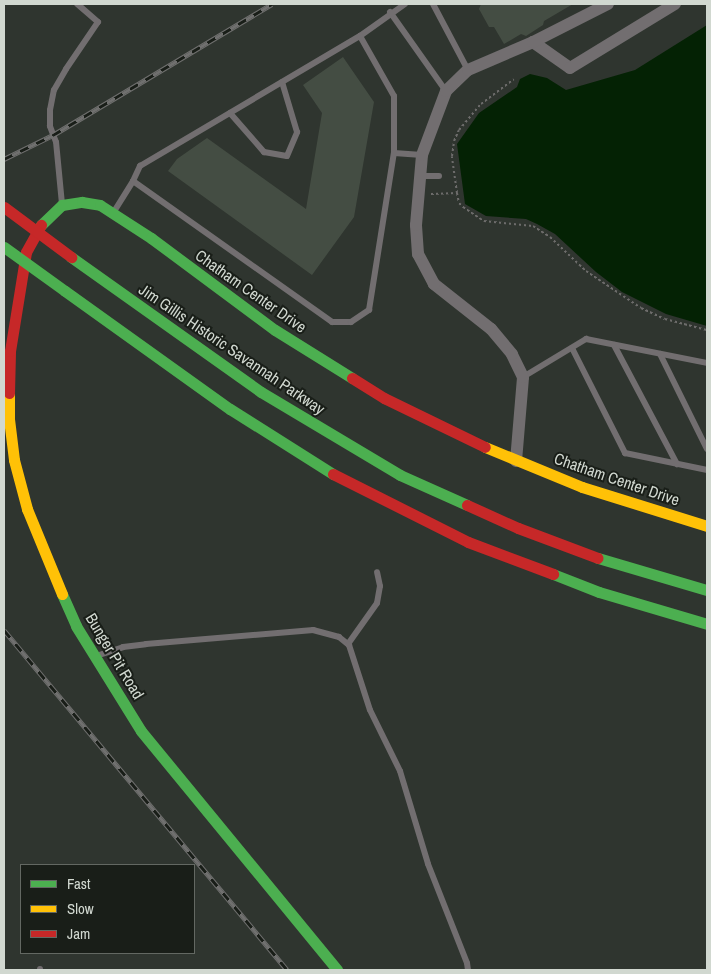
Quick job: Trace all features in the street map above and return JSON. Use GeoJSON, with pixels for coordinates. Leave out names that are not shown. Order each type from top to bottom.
{"type":"FeatureCollection","features":[{"type":"Feature","properties":{"kind":"main road","name":"Chatham Center Drive"},"geometry":{"type":"LineString","coordinates":[[62,206],[82,202],[100,205],[114,212],[275,330],[384,398],[516,461],[582,487],[707,526]]}},
{"type":"Feature","properties":{"kind":"main road","name":"Bunger Pit Road"},"geometry":{"type":"LineString","coordinates":[[62,206],[39,227],[26,252],[18,297],[9,378],[9,419],[14,460],[26,509],[46,561],[76,626],[141,731],[337,970]]}},
{"type":"Feature","properties":{"kind":"main road","name":"Jim Gillis Historic Savannah Parkway"},"geometry":{"type":"LineString","coordinates":[[4,207],[261,392],[400,475],[510,524],[583,553],[707,590]]}},
{"type":"Feature","properties":{"kind":"main road"},"geometry":{"type":"LineString","coordinates":[[4,247],[230,409],[328,471],[382,500],[468,542],[524,564],[599,592],[707,624]]}},
{"type":"Feature","properties":{"kind":"street"},"geometry":{"type":"LineString","coordinates":[[516,461],[523,377],[512,354],[491,329],[434,284],[418,254],[416,225],[425,176],[422,154],[446,91],[468,70],[533,42],[608,4]]}},
{"type":"Feature","properties":{"kind":"street"},"geometry":{"type":"LineString","coordinates":[[533,42],[570,68],[675,4]]}},
{"type":"Feature","properties":{"kind":"lane"},"geometry":{"type":"LineString","coordinates":[[62,206],[56,142],[50,126],[50,110],[54,90],[66,68],[98,22],[77,4]]}},
{"type":"Feature","properties":{"kind":"lane"},"geometry":{"type":"LineString","coordinates":[[114,212],[140,166],[360,36],[390,12],[405,4]]}},
{"type":"Feature","properties":{"kind":"lane"},"geometry":{"type":"LineString","coordinates":[[433,4],[468,70]]}},
{"type":"Feature","properties":{"kind":"lane"},"geometry":{"type":"LineString","coordinates":[[390,12],[446,91]]}},
{"type":"Feature","properties":{"kind":"lane"},"geometry":{"type":"LineString","coordinates":[[133,181],[332,322],[351,322],[369,310],[394,153],[394,96],[360,36]]}},
{"type":"Feature","properties":{"kind":"lane"},"geometry":{"type":"LineString","coordinates":[[230,113],[264,152],[287,156],[297,132],[282,82]]}},
{"type":"Feature","properties":{"kind":"lane"},"geometry":{"type":"LineString","coordinates":[[394,153],[422,154]]}},
{"type":"Feature","properties":{"kind":"lane"},"geometry":{"type":"LineString","coordinates":[[425,176],[439,176]]}},
{"type":"Feature","properties":{"kind":"lane"},"geometry":{"type":"LineString","coordinates":[[523,377],[586,339],[707,363]]}},
{"type":"Feature","properties":{"kind":"lane"},"geometry":{"type":"LineString","coordinates":[[614,345],[677,464]]}},
{"type":"Feature","properties":{"kind":"lane"},"geometry":{"type":"LineString","coordinates":[[572,348],[625,453],[707,470]]}},
{"type":"Feature","properties":{"kind":"lane"},"geometry":{"type":"LineString","coordinates":[[660,354],[707,450]]}},
{"type":"Feature","properties":{"kind":"lane"},"geometry":{"type":"LineString","coordinates":[[348,644],[377,602],[380,586],[377,572]]}},
{"type":"Feature","properties":{"kind":"lane"},"geometry":{"type":"LineString","coordinates":[[95,657],[123,647],[313,630],[339,637],[348,644],[370,710],[400,771],[428,864],[467,963],[468,970]]}},
{"type":"Feature","properties":{"kind":"path"},"geometry":{"type":"LineString","coordinates":[[514,79],[481,104],[459,130],[454,141],[452,156],[459,203],[484,221],[533,226],[550,237],[586,271],[641,308],[665,319],[707,330]]}},
{"type":"Feature","properties":{"kind":"path"},"geometry":{"type":"LineString","coordinates":[[425,176],[430,194],[457,193]]}},
{"type":"Feature","properties":{"kind":"shaded area"},"geometry":{"type":"Polygon","coordinates":[[[707,25],[707,326],[666,314],[622,292],[596,272],[555,234],[537,224],[526,219],[486,216],[465,204],[457,144],[479,113],[517,87],[520,79],[530,74],[547,78],[566,90],[635,70],[707,25]]]}},
{"type":"Feature","properties":{"kind":"building"},"geometry":{"type":"Polygon","coordinates":[[[481,4],[573,4],[544,21],[543,25],[526,36],[521,34],[504,44],[494,27],[489,27],[479,9],[481,4]]]}},
{"type":"Feature","properties":{"kind":"building"},"geometry":{"type":"Polygon","coordinates":[[[343,57],[374,102],[354,217],[312,275],[168,171],[177,159],[207,138],[306,209],[322,113],[303,85],[343,57]]]}},
{"type":"Feature","properties":{"kind":"railway"},"geometry":{"type":"LineString","coordinates":[[4,159],[53,135],[272,4]]}},
{"type":"Feature","properties":{"kind":"railway"},"geometry":{"type":"LineString","coordinates":[[4,630],[287,970]]}},
{"type":"Feature","properties":{"kind":"traffic: fast"},"geometry":{"type":"LineString","coordinates":[[41,225],[62,205],[82,202],[100,205],[151,238],[275,330],[352,378]]}},
{"type":"Feature","properties":{"kind":"traffic: fast"},"geometry":{"type":"LineString","coordinates":[[4,247],[65,291]]}},
{"type":"Feature","properties":{"kind":"traffic: fast"},"geometry":{"type":"LineString","coordinates":[[71,257],[261,392],[400,475],[467,505]]}},
{"type":"Feature","properties":{"kind":"traffic: fast"},"geometry":{"type":"LineString","coordinates":[[65,291],[230,409],[333,474]]}},
{"type":"Feature","properties":{"kind":"traffic: fast"},"geometry":{"type":"LineString","coordinates":[[598,558],[707,590]]}},
{"type":"Feature","properties":{"kind":"traffic: fast"},"geometry":{"type":"LineString","coordinates":[[553,574],[599,592],[707,624]]}},
{"type":"Feature","properties":{"kind":"traffic: fast"},"geometry":{"type":"LineString","coordinates":[[62,594],[76,626],[141,731],[337,970]]}},
{"type":"Feature","properties":{"kind":"traffic: slow"},"geometry":{"type":"LineString","coordinates":[[9,393],[9,419],[14,460],[27,509],[62,594]]}},
{"type":"Feature","properties":{"kind":"traffic: slow"},"geometry":{"type":"LineString","coordinates":[[485,447],[582,487],[707,526]]}},
{"type":"Feature","properties":{"kind":"traffic: jam"},"geometry":{"type":"LineString","coordinates":[[4,207],[71,257]]}},
{"type":"Feature","properties":{"kind":"traffic: jam"},"geometry":{"type":"LineString","coordinates":[[9,393],[10,351],[26,252],[41,225]]}},
{"type":"Feature","properties":{"kind":"traffic: jam"},"geometry":{"type":"LineString","coordinates":[[352,378],[384,398],[485,447]]}},
{"type":"Feature","properties":{"kind":"traffic: jam"},"geometry":{"type":"LineString","coordinates":[[333,474],[468,542],[553,574]]}},
{"type":"Feature","properties":{"kind":"traffic: jam"},"geometry":{"type":"LineString","coordinates":[[467,505],[518,528],[598,558]]}}]}
